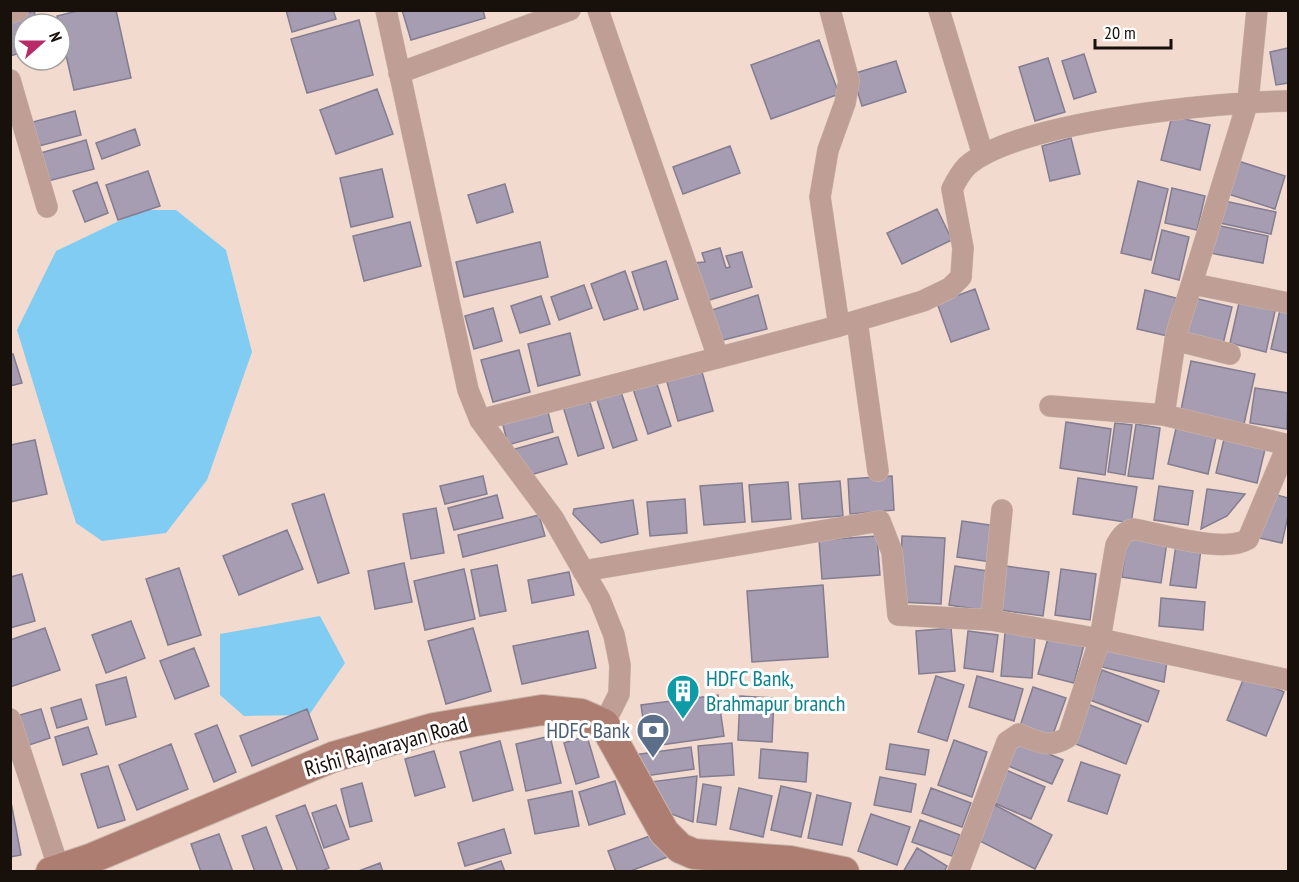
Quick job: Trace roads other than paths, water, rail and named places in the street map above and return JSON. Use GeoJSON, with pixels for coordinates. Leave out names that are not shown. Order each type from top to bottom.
{"type":"FeatureCollection","features":[{"type":"Feature","properties":{"kind":"main road","name":"Rishi Rajnarayan Road"},"geometry":{"type":"LineString","coordinates":[[55,870],[90,859],[333,757],[434,728],[542,710],[581,714],[604,724]]}},
{"type":"Feature","properties":{"kind":"main road"},"geometry":{"type":"LineString","coordinates":[[604,724],[664,832],[695,863],[790,861],[844,872]]}},
{"type":"Feature","properties":{"kind":"street"},"geometry":{"type":"LineString","coordinates":[[10,13],[18,10]]}},
{"type":"Feature","properties":{"kind":"street"},"geometry":{"type":"LineString","coordinates":[[386,10],[468,390],[480,420],[553,518],[600,600],[614,635],[620,665],[619,694],[604,724]]}},
{"type":"Feature","properties":{"kind":"street"},"geometry":{"type":"LineString","coordinates":[[399,73],[570,10]]}},
{"type":"Feature","properties":{"kind":"street"},"geometry":{"type":"LineString","coordinates":[[598,10],[718,357]]}},
{"type":"Feature","properties":{"kind":"street"},"geometry":{"type":"LineString","coordinates":[[830,10],[849,81],[845,103],[828,150],[820,197],[878,471]]}},
{"type":"Feature","properties":{"kind":"street"},"geometry":{"type":"LineString","coordinates":[[939,10],[983,155]]}},
{"type":"Feature","properties":{"kind":"street"},"geometry":{"type":"LineString","coordinates":[[1164,415],[1175,340],[1248,101],[1257,10]]}},
{"type":"Feature","properties":{"kind":"street"},"geometry":{"type":"LineString","coordinates":[[10,80],[47,207]]}},
{"type":"Feature","properties":{"kind":"street"},"geometry":{"type":"LineString","coordinates":[[480,420],[848,324],[923,301],[950,288],[961,277],[963,248],[952,189],[966,166],[983,155],[1012,142],[1092,122],[1248,101],[1288,101]]}},
{"type":"Feature","properties":{"kind":"street"},"geometry":{"type":"LineString","coordinates":[[1193,284],[1288,303]]}},
{"type":"Feature","properties":{"kind":"street"},"geometry":{"type":"LineString","coordinates":[[1175,340],[1230,354]]}},
{"type":"Feature","properties":{"kind":"street"},"geometry":{"type":"LineString","coordinates":[[958,872],[1007,742],[1018,734],[1043,745],[1059,744],[1068,737],[1100,639],[1116,545],[1126,531],[1134,529],[1217,545],[1240,544],[1248,538],[1282,472],[1288,444],[1164,415],[1050,406]]}},
{"type":"Feature","properties":{"kind":"street"},"geometry":{"type":"LineString","coordinates":[[991,620],[1002,510]]}},
{"type":"Feature","properties":{"kind":"street"},"geometry":{"type":"LineString","coordinates":[[583,571],[880,522],[892,552],[898,615],[991,620],[1100,639],[1288,680]]}},
{"type":"Feature","properties":{"kind":"street"},"geometry":{"type":"LineString","coordinates":[[10,719],[55,870]]}},
{"type":"Feature","properties":{"kind":"water"},"geometry":{"type":"Polygon","coordinates":[[[142,210],[176,210],[226,250],[252,352],[207,480],[166,533],[102,541],[76,523],[17,330],[56,251],[142,210]]]}},
{"type":"Feature","properties":{"kind":"water"},"geometry":{"type":"Polygon","coordinates":[[[320,616],[345,663],[309,715],[244,716],[220,695],[220,634],[320,616]]]}},
{"type":"Feature","properties":{"kind":"place","name":"HDFC Bank, Brahmapur branch"},"geometry":{"type":"Point","coordinates":[683,720]}},
{"type":"Feature","properties":{"kind":"place","name":"HDFC Bank"},"geometry":{"type":"Point","coordinates":[653,759]}}]}
